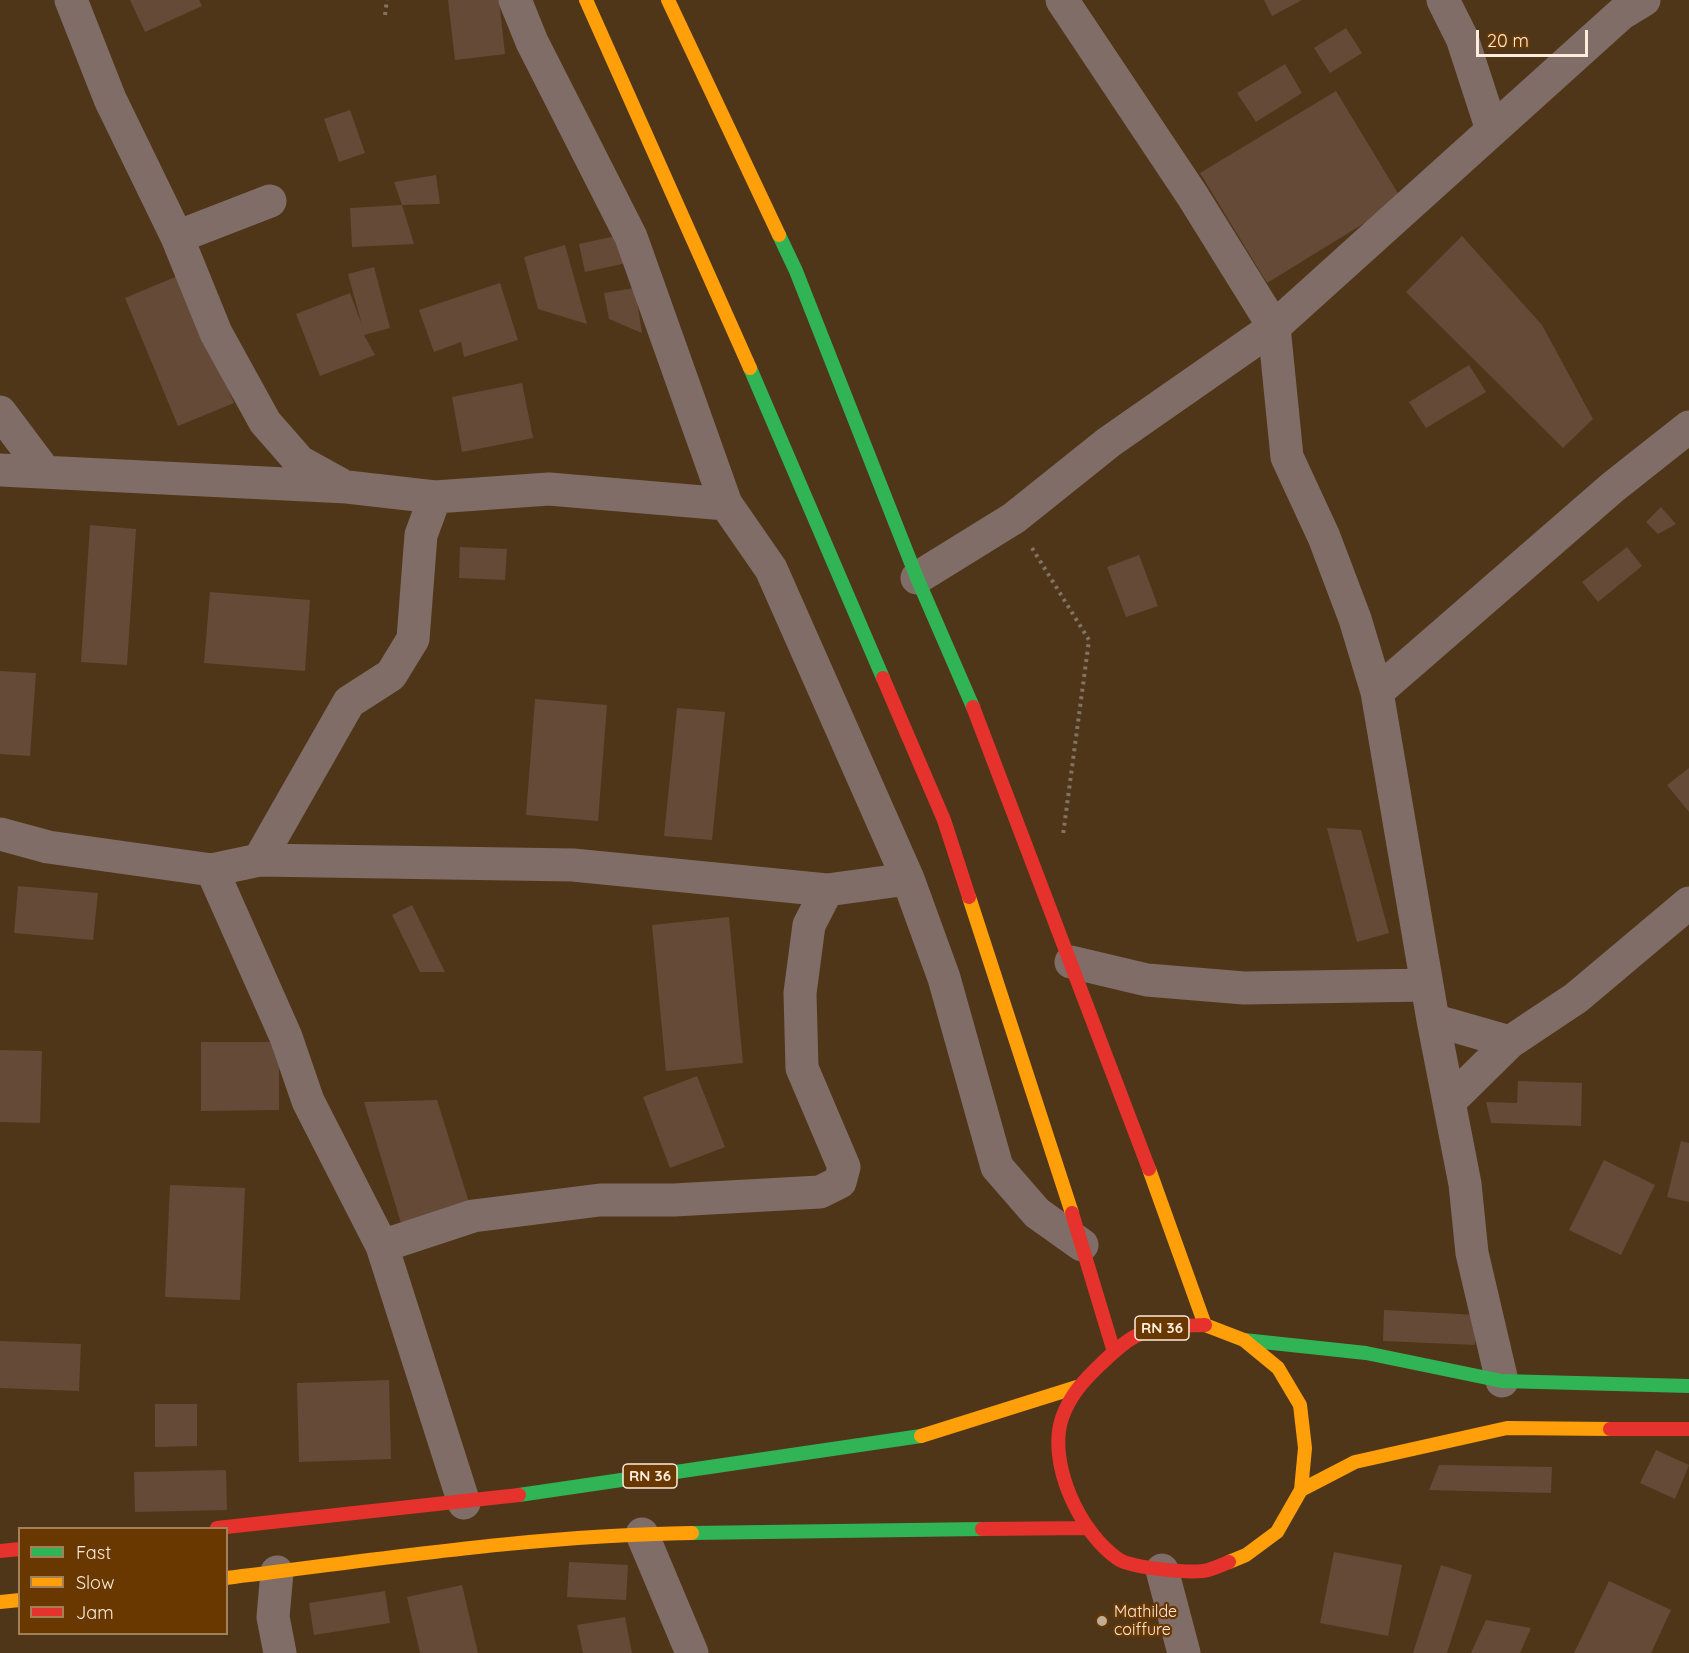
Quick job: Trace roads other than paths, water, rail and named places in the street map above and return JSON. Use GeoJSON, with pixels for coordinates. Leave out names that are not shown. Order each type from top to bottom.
{"type":"FeatureCollection","features":[{"type":"Feature","properties":{"kind":"main road"},"geometry":{"type":"LineString","coordinates":[[586,0],[728,318],[944,820],[1082,1245],[1114,1352]]}},
{"type":"Feature","properties":{"kind":"main road"},"geometry":{"type":"LineString","coordinates":[[668,0],[796,271],[917,578],[979,720],[1205,1325]]}},
{"type":"Feature","properties":{"kind":"main road","name":"RN 36"},"geometry":{"type":"LineString","coordinates":[[1244,1340],[1278,1368],[1300,1405],[1305,1448],[1300,1490],[1277,1532],[1246,1555],[1206,1571],[1162,1570],[1119,1560],[1088,1528],[1068,1492],[1058,1449],[1062,1419],[1077,1386],[1114,1352],[1137,1335],[1161,1328],[1205,1325],[1244,1340],[1366,1353],[1502,1381],[1689,1386]]}},
{"type":"Feature","properties":{"kind":"main road","name":"RN 36"},"geometry":{"type":"LineString","coordinates":[[227,1527],[464,1503],[922,1436],[1077,1386]]}},
{"type":"Feature","properties":{"kind":"main road"},"geometry":{"type":"LineString","coordinates":[[1300,1490],[1355,1461],[1507,1428],[1689,1429]]}},
{"type":"Feature","properties":{"kind":"main road"},"geometry":{"type":"LineString","coordinates":[[228,1578],[477,1546],[642,1534],[1088,1528]]}},
{"type":"Feature","properties":{"kind":"main road"},"geometry":{"type":"LineString","coordinates":[[0,1551],[18,1549]]}},
{"type":"Feature","properties":{"kind":"main road"},"geometry":{"type":"LineString","coordinates":[[0,1602],[18,1600]]}},
{"type":"Feature","properties":{"kind":"street"},"geometry":{"type":"LineString","coordinates":[[71,0],[110,99],[177,237],[216,333],[265,422],[300,462],[347,487]]}},
{"type":"Feature","properties":{"kind":"street"},"geometry":{"type":"LineString","coordinates":[[515,0],[532,42],[631,237],[726,504],[771,569],[908,879],[944,978],[997,1167],[1037,1213],[1082,1245]]}},
{"type":"Feature","properties":{"kind":"street"},"geometry":{"type":"LineString","coordinates":[[1062,0],[1192,195],[1274,327],[1287,457],[1324,537],[1355,619],[1377,692],[1433,1020],[1465,1184],[1472,1253],[1502,1381]]}},
{"type":"Feature","properties":{"kind":"street"},"geometry":{"type":"LineString","coordinates":[[1443,0],[1462,38],[1492,130]]}},
{"type":"Feature","properties":{"kind":"street"},"geometry":{"type":"LineString","coordinates":[[917,578],[1014,518],[1109,442],[1274,327],[1621,14],[1644,0]]}},
{"type":"Feature","properties":{"kind":"street"},"geometry":{"type":"LineString","coordinates":[[177,237],[270,201]]}},
{"type":"Feature","properties":{"kind":"street"},"geometry":{"type":"LineString","coordinates":[[0,412],[45,472]]}},
{"type":"Feature","properties":{"kind":"street"},"geometry":{"type":"LineString","coordinates":[[1377,692],[1613,487],[1689,427]]}},
{"type":"Feature","properties":{"kind":"street"},"geometry":{"type":"LineString","coordinates":[[0,470],[347,487],[435,496],[549,489],[726,504]]}},
{"type":"Feature","properties":{"kind":"street"},"geometry":{"type":"LineString","coordinates":[[258,860],[349,702],[391,675],[413,639],[421,535],[435,496]]}},
{"type":"Feature","properties":{"kind":"street"},"geometry":{"type":"LineString","coordinates":[[0,834],[48,847],[212,870],[258,860],[573,865],[827,890],[908,879]]}},
{"type":"Feature","properties":{"kind":"street"},"geometry":{"type":"LineString","coordinates":[[212,870],[286,1037],[308,1101],[382,1246],[464,1503]]}},
{"type":"Feature","properties":{"kind":"street"},"geometry":{"type":"LineString","coordinates":[[382,1246],[473,1216],[600,1200],[674,1200],[820,1192],[840,1182],[844,1167],[802,1068],[800,993],[809,925],[827,890]]}},
{"type":"Feature","properties":{"kind":"street"},"geometry":{"type":"LineString","coordinates":[[1449,1102],[1510,1042],[1576,998],[1689,903]]}},
{"type":"Feature","properties":{"kind":"street"},"geometry":{"type":"LineString","coordinates":[[1071,962],[1147,980],[1244,988],[1427,985]]}},
{"type":"Feature","properties":{"kind":"street"},"geometry":{"type":"LineString","coordinates":[[1433,1020],[1510,1042]]}},
{"type":"Feature","properties":{"kind":"street"},"geometry":{"type":"LineString","coordinates":[[642,1534],[692,1653]]}},
{"type":"Feature","properties":{"kind":"street"},"geometry":{"type":"LineString","coordinates":[[1162,1570],[1184,1653]]}},
{"type":"Feature","properties":{"kind":"street"},"geometry":{"type":"LineString","coordinates":[[277,1572],[273,1617],[280,1653]]}},
{"type":"Feature","properties":{"kind":"place","name":"Mathilde coiffure"},"geometry":{"type":"Point","coordinates":[1102,1621]}}]}
